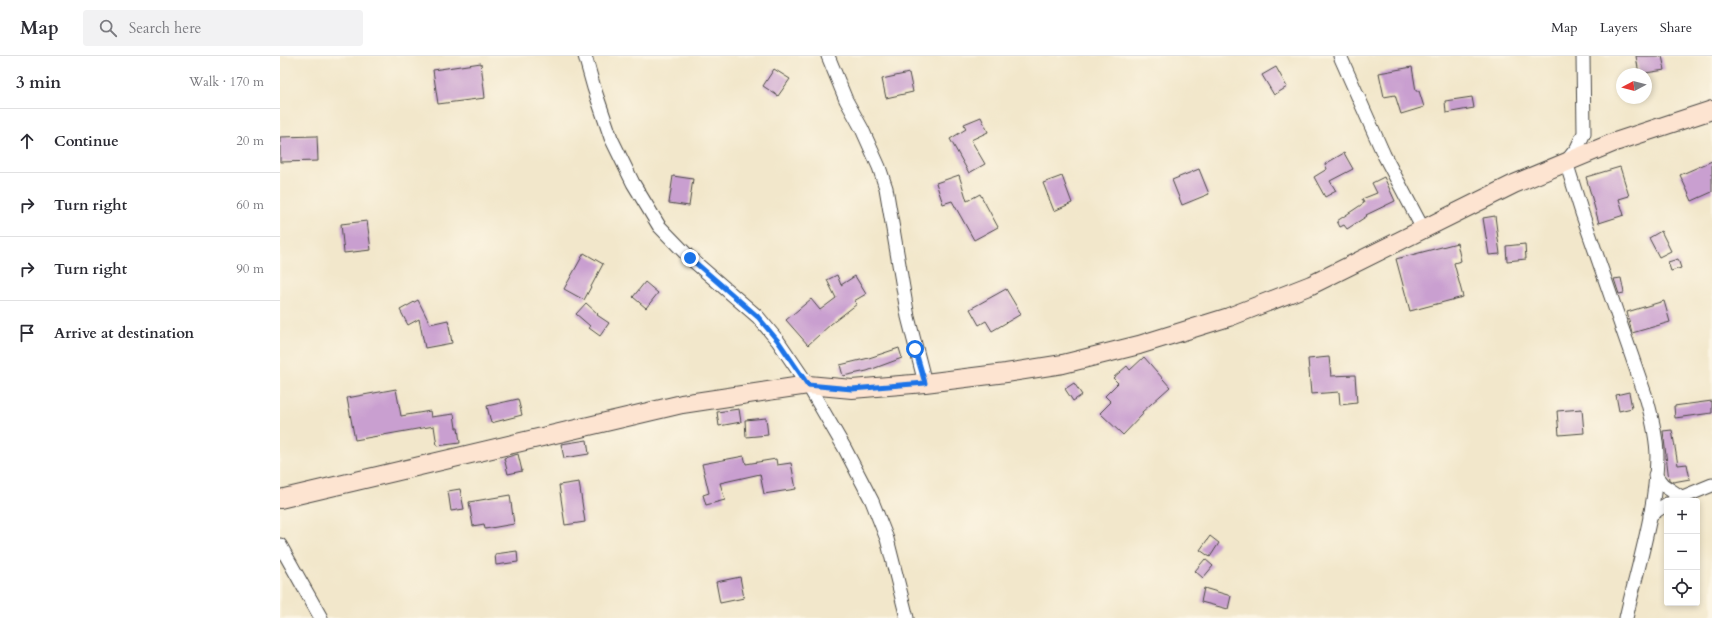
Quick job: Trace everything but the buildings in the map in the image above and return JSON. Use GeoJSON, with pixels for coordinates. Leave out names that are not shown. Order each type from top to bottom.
{"type":"FeatureCollection","features":[{"type":"Feature","properties":{"kind":"street"},"geometry":{"type":"LineString","coordinates":[[585,56],[611,138],[633,182],[659,226],[690,258],[758,317],[778,341],[808,385],[844,447],[872,501],[887,539],[907,618]]}},
{"type":"Feature","properties":{"kind":"street"},"geometry":{"type":"LineString","coordinates":[[828,56],[846,100],[862,129],[879,167],[886,188],[908,317],[925,383]]}},
{"type":"Feature","properties":{"kind":"street"},"geometry":{"type":"LineString","coordinates":[[1340,56],[1384,155],[1423,229]]}},
{"type":"Feature","properties":{"kind":"street"},"geometry":{"type":"LineString","coordinates":[[1566,162],[1577,148],[1584,133],[1583,56]]}},
{"type":"Feature","properties":{"kind":"street"},"geometry":{"type":"LineString","coordinates":[[280,499],[682,404],[808,385],[852,389],[925,383],[1063,364],[1139,344],[1229,317],[1311,285],[1514,184],[1615,142],[1712,110]]}},
{"type":"Feature","properties":{"kind":"street"},"geometry":{"type":"LineString","coordinates":[[1566,162],[1582,213],[1647,400],[1654,428],[1657,456],[1650,515],[1626,618]]}},
{"type":"Feature","properties":{"kind":"street"},"geometry":{"type":"LineString","coordinates":[[1655,475],[1676,498]]}},
{"type":"Feature","properties":{"kind":"street"},"geometry":{"type":"LineString","coordinates":[[1680,498],[1712,485]]}},
{"type":"Feature","properties":{"kind":"street"},"geometry":{"type":"LineString","coordinates":[[1650,515],[1664,506]]}},
{"type":"Feature","properties":{"kind":"street"},"geometry":{"type":"LineString","coordinates":[[280,545],[321,618]]}},
{"type":"Feature","properties":{"kind":"street"},"geometry":{"type":"LineString","coordinates":[[310,618],[311,601]]}},
{"type":"Feature","properties":{"kind":"route"},"geometry":{"type":"LineString","coordinates":[[690,258],[725,290],[758,317],[778,341],[808,385],[852,389],[925,383],[915,349]]}}]}
